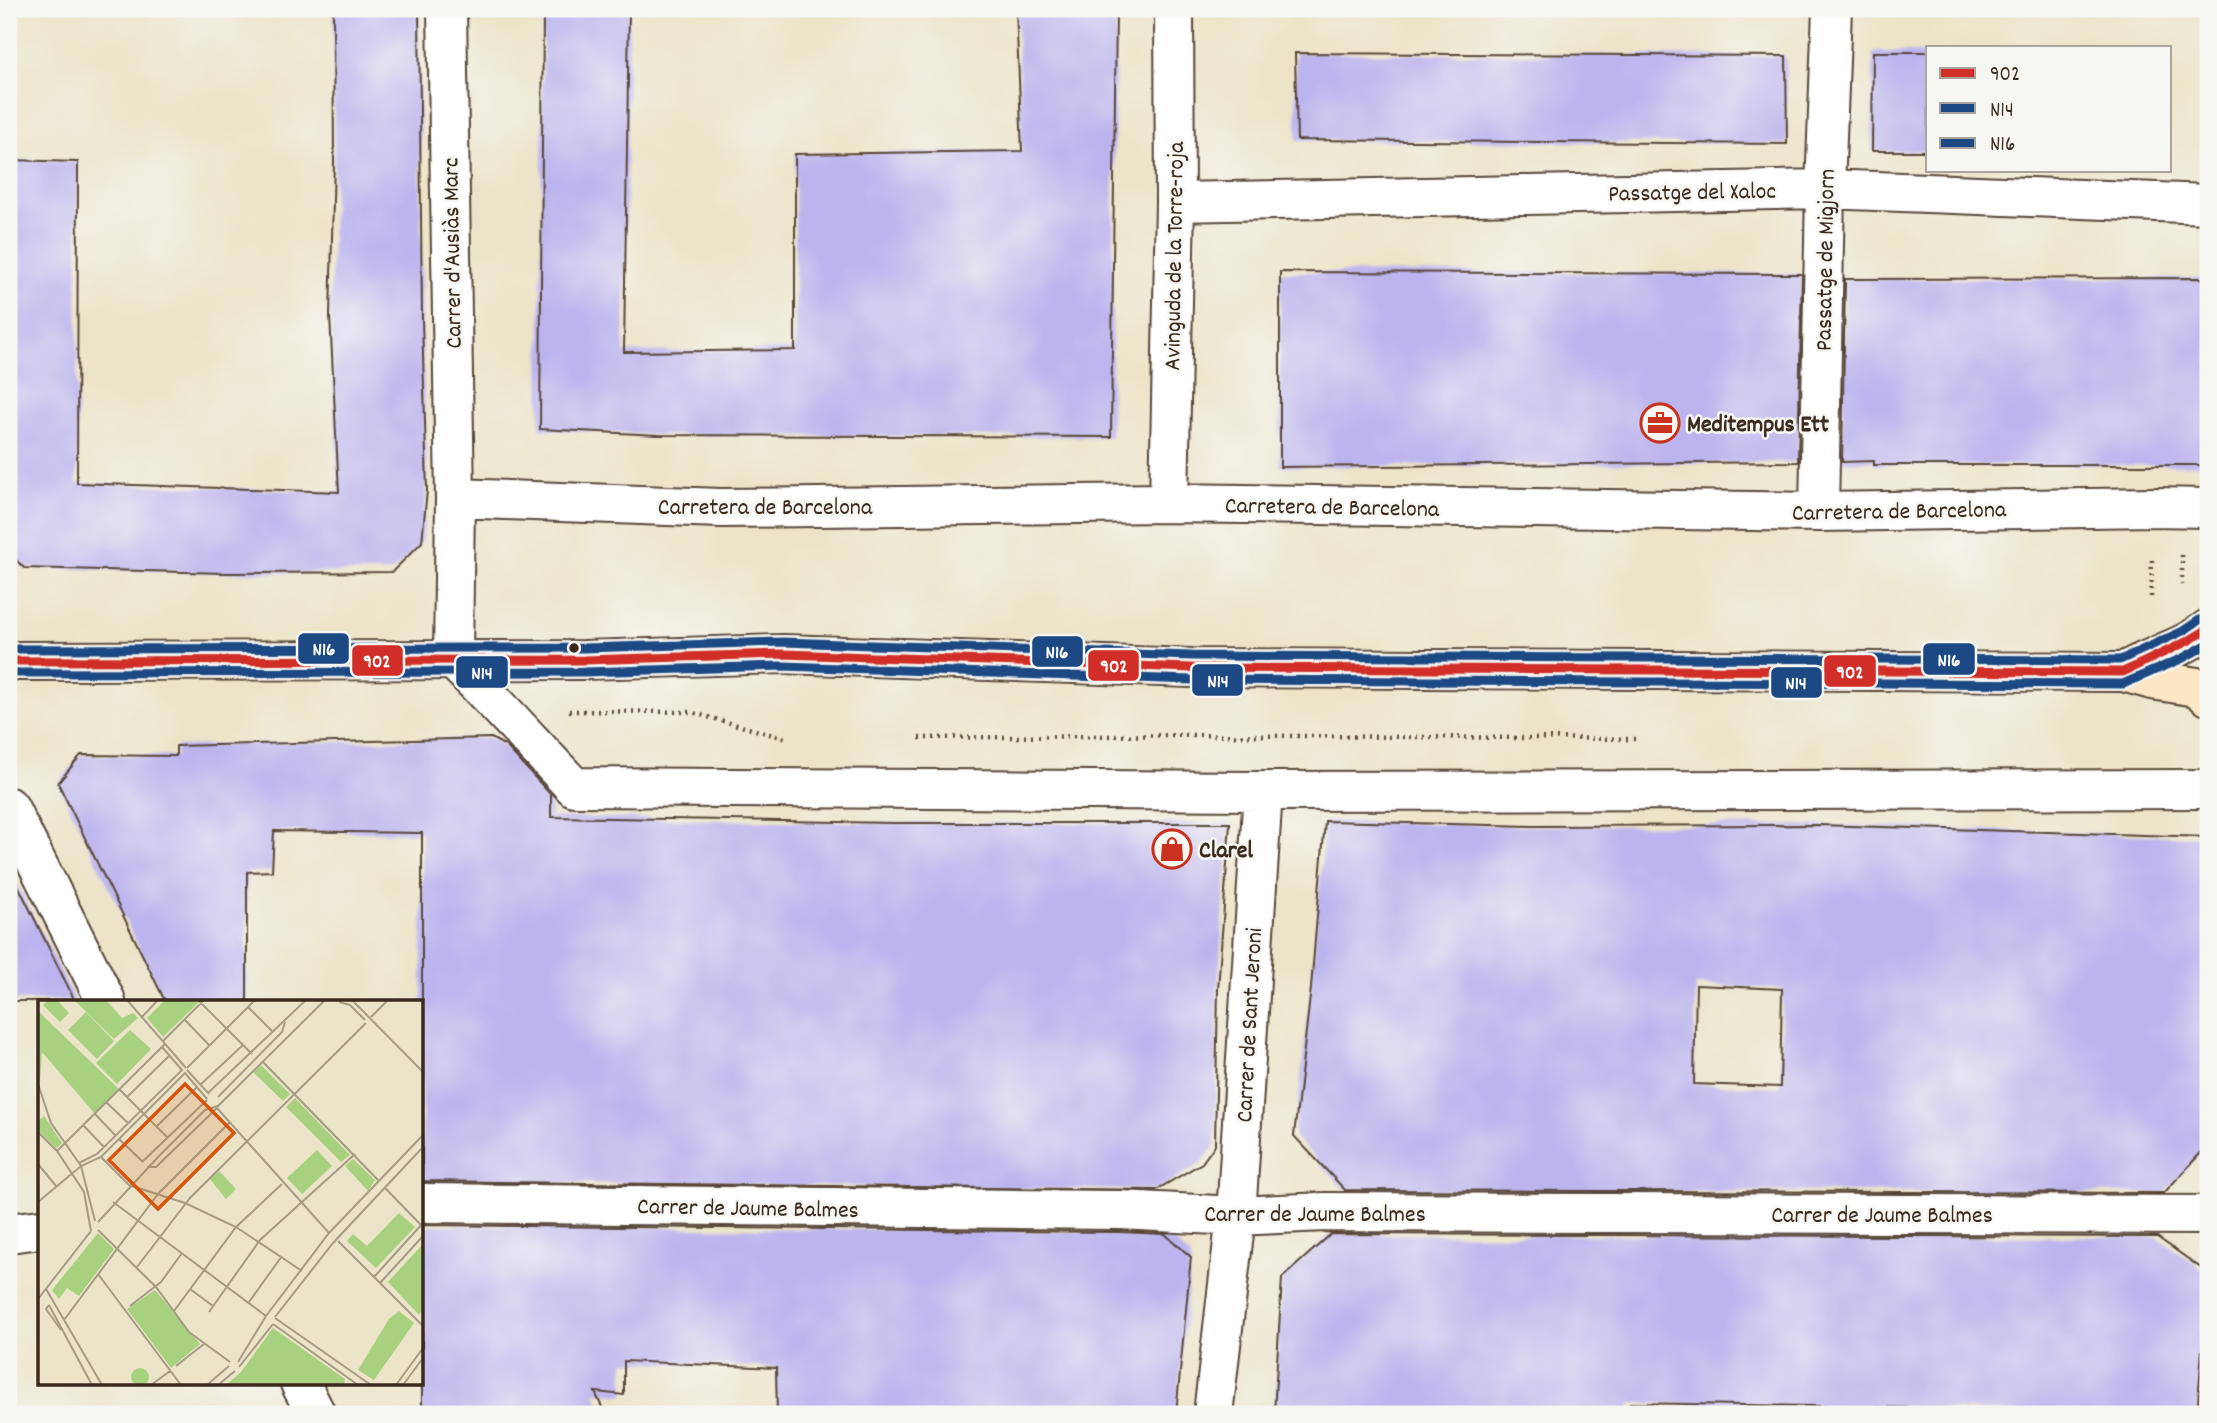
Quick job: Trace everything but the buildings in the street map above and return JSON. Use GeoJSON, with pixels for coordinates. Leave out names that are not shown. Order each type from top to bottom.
{"type":"FeatureCollection","features":[{"type":"Feature","properties":{"kind":"street","name":"Carrer d'Ausiàs Marc"},"geometry":{"type":"LineString","coordinates":[[447,9],[455,498],[453,660]]}},
{"type":"Feature","properties":{"kind":"street","name":"Avinguda de la Torre-roja"},"geometry":{"type":"LineString","coordinates":[[1169,503],[1175,202],[1174,9]]}},
{"type":"Feature","properties":{"kind":"street","name":"Passatge de Migjorn"},"geometry":{"type":"LineString","coordinates":[[1819,512],[1825,189],[1832,9]]}},
{"type":"Feature","properties":{"kind":"street","name":"Passatge del Xaloc"},"geometry":{"type":"LineString","coordinates":[[1175,202],[1825,189],[2208,204]]}},
{"type":"Feature","properties":{"kind":"street","name":"Carretera de Barcelona"},"geometry":{"type":"LineString","coordinates":[[455,498],[721,508],[1169,503],[1819,512],[2208,508]]}},
{"type":"Feature","properties":{"kind":"street"},"geometry":{"type":"LineString","coordinates":[[2123,671],[2149,657],[2194,640],[2208,629]]}},
{"type":"Feature","properties":{"kind":"street"},"geometry":{"type":"LineString","coordinates":[[9,661],[584,660],[783,654],[1179,668],[2123,671],[2152,680],[2197,687],[2208,696]]}},
{"type":"Feature","properties":{"kind":"street"},"geometry":{"type":"LineString","coordinates":[[453,660],[500,705],[519,730],[574,787],[1263,791],[2208,789]]}},
{"type":"Feature","properties":{"kind":"street","name":"Carrer de Sant Jeroni"},"geometry":{"type":"LineString","coordinates":[[1213,1414],[1237,1216],[1263,791]]}},
{"type":"Feature","properties":{"kind":"street"},"geometry":{"type":"LineString","coordinates":[[9,807],[106,1000]]}},
{"type":"Feature","properties":{"kind":"street","name":"Carrer de Jaume Balmes"},"geometry":{"type":"LineString","coordinates":[[424,1203],[1120,1210],[1237,1216],[1326,1212],[2208,1215]]}},
{"type":"Feature","properties":{"kind":"street"},"geometry":{"type":"LineString","coordinates":[[9,1233],[38,1229]]}},
{"type":"Feature","properties":{"kind":"street"},"geometry":{"type":"LineString","coordinates":[[301,1384],[316,1414]]}},
{"type":"Feature","properties":{"kind":"path"},"geometry":{"type":"LineString","coordinates":[[2151,597],[2152,547]]}},
{"type":"Feature","properties":{"kind":"path"},"geometry":{"type":"LineString","coordinates":[[2182,547],[2182,596]]}},
{"type":"Feature","properties":{"kind":"path"},"geometry":{"type":"LineString","coordinates":[[500,705],[531,711],[690,712],[791,740]]}},
{"type":"Feature","properties":{"kind":"path"},"geometry":{"type":"LineString","coordinates":[[915,738],[1191,735],[1647,739]]}},
{"type":"Feature","properties":{"kind":"transit line","name":"N16"},"geometry":{"type":"LineString","coordinates":[[9,649],[584,648],[783,642],[1192,656],[2120,660],[2183,631],[2201,619]]}},
{"type":"Feature","properties":{"kind":"transit line","name":"902"},"geometry":{"type":"LineString","coordinates":[[9,661],[584,660],[783,654],[1192,668],[2123,672],[2208,629]]}},
{"type":"Feature","properties":{"kind":"transit line","name":"N14"},"geometry":{"type":"LineString","coordinates":[[9,673],[584,672],[783,666],[1192,680],[2123,684],[2208,644]]}},
{"type":"Feature","properties":{"kind":"place","name":"Meditempus Ett"},"geometry":{"type":"Point","coordinates":[1660,423]}},
{"type":"Feature","properties":{"kind":"place","name":"Clarel"},"geometry":{"type":"Point","coordinates":[1172,849]}}]}
